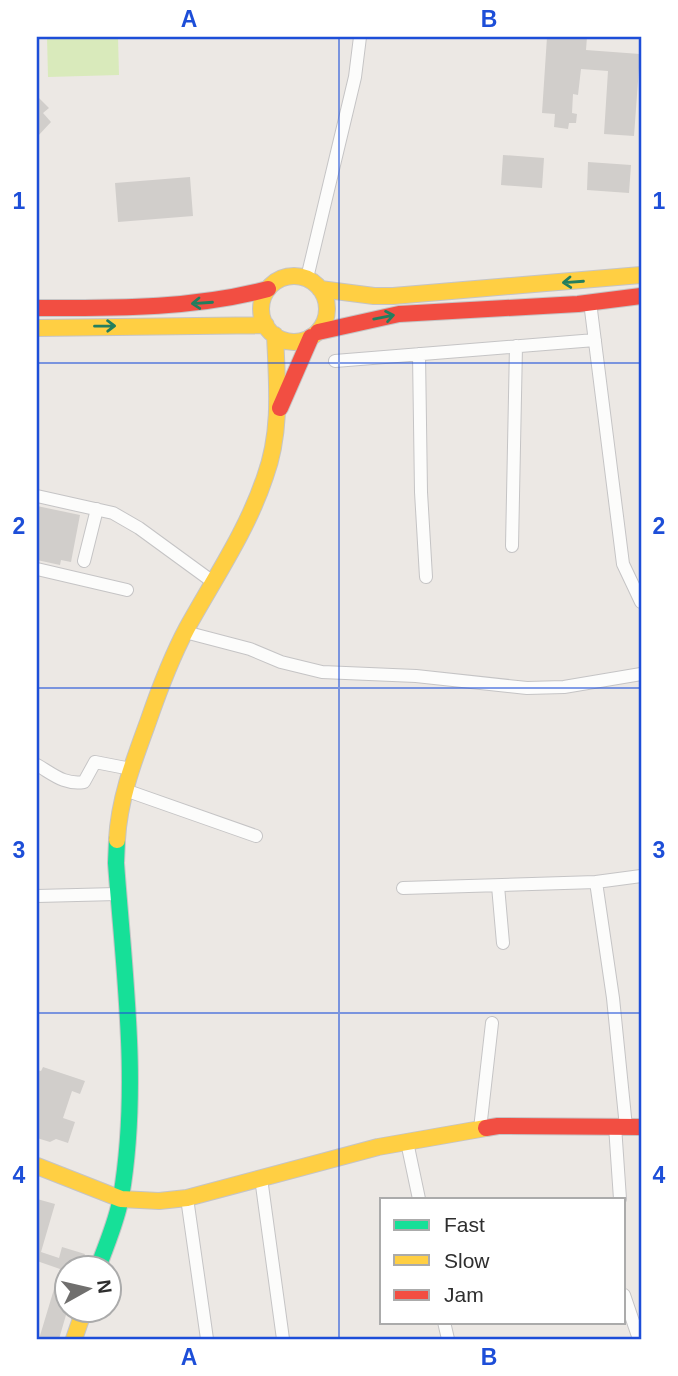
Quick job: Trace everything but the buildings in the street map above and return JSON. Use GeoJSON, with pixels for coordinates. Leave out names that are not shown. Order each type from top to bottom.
{"type":"FeatureCollection","features":[{"type":"Feature","properties":{"kind":"main road"},"geometry":{"type":"LineString","coordinates":[[37,308],[206,303],[243,297],[268,289],[284,277],[298,276],[314,284],[374,296],[393,296],[641,275]]}},
{"type":"Feature","properties":{"kind":"main road"},"geometry":{"type":"LineString","coordinates":[[279,412],[315,334],[324,323],[327,308],[314,284]]}},
{"type":"Feature","properties":{"kind":"main road"},"geometry":{"type":"LineString","coordinates":[[103,1254],[121,1199],[129,1135],[131,1064],[117,894],[118,822],[131,769],[164,677],[184,632],[258,498],[272,456],[279,412],[270,330],[262,307],[268,289]]}},
{"type":"Feature","properties":{"kind":"main road"},"geometry":{"type":"LineString","coordinates":[[37,328],[270,330],[289,341],[297,342],[315,334],[399,314],[590,302],[641,296]]}},
{"type":"Feature","properties":{"kind":"main road"},"geometry":{"type":"LineString","coordinates":[[37,1166],[121,1199],[159,1200],[187,1198],[378,1147],[480,1129],[527,1125],[627,1127]]}},
{"type":"Feature","properties":{"kind":"street"},"geometry":{"type":"LineString","coordinates":[[314,284],[355,77],[360,37]]}},
{"type":"Feature","properties":{"kind":"street"},"geometry":{"type":"LineString","coordinates":[[590,302],[623,564],[637,583],[641,602]]}},
{"type":"Feature","properties":{"kind":"street"},"geometry":{"type":"LineString","coordinates":[[335,361],[595,340]]}},
{"type":"Feature","properties":{"kind":"street"},"geometry":{"type":"LineString","coordinates":[[512,546],[516,346]]}},
{"type":"Feature","properties":{"kind":"street"},"geometry":{"type":"LineString","coordinates":[[419,354],[421,492],[426,577]]}},
{"type":"Feature","properties":{"kind":"street"},"geometry":{"type":"LineString","coordinates":[[37,496],[113,513],[139,528],[213,582]]}},
{"type":"Feature","properties":{"kind":"street"},"geometry":{"type":"LineString","coordinates":[[84,561],[97,509]]}},
{"type":"Feature","properties":{"kind":"street"},"geometry":{"type":"LineString","coordinates":[[37,569],[127,590]]}},
{"type":"Feature","properties":{"kind":"street"},"geometry":{"type":"LineString","coordinates":[[184,632],[322,672],[416,676],[527,688],[564,687],[641,674]]}},
{"type":"Feature","properties":{"kind":"street"},"geometry":{"type":"LineString","coordinates":[[37,765],[58,779],[80,783],[84,782],[95,762],[131,769]]}},
{"type":"Feature","properties":{"kind":"street"},"geometry":{"type":"LineString","coordinates":[[125,790],[256,835]]}},
{"type":"Feature","properties":{"kind":"street"},"geometry":{"type":"LineString","coordinates":[[403,888],[596,882],[641,876]]}},
{"type":"Feature","properties":{"kind":"street"},"geometry":{"type":"LineString","coordinates":[[596,882],[613,998],[627,1127],[620,1198]]}},
{"type":"Feature","properties":{"kind":"street"},"geometry":{"type":"LineString","coordinates":[[498,886],[503,943]]}},
{"type":"Feature","properties":{"kind":"street"},"geometry":{"type":"LineString","coordinates":[[37,896],[117,894]]}},
{"type":"Feature","properties":{"kind":"street"},"geometry":{"type":"LineString","coordinates":[[480,1129],[492,1023]]}},
{"type":"Feature","properties":{"kind":"street"},"geometry":{"type":"LineString","coordinates":[[407,1142],[419,1198]]}},
{"type":"Feature","properties":{"kind":"street"},"geometry":{"type":"LineString","coordinates":[[261,1178],[283,1339]]}},
{"type":"Feature","properties":{"kind":"street"},"geometry":{"type":"LineString","coordinates":[[187,1198],[207,1339]]}},
{"type":"Feature","properties":{"kind":"street"},"geometry":{"type":"LineString","coordinates":[[626,1303],[639,1339]]}},
{"type":"Feature","properties":{"kind":"green space"},"geometry":{"type":"Polygon","coordinates":[[[47,37],[118,37],[119,75],[48,77],[47,37]]]}},
{"type":"Feature","properties":{"kind":"traffic: fast"},"geometry":{"type":"LineString","coordinates":[[103,1254],[119,1206],[127,1156],[129,1114],[129,1030],[116,863],[117,840]]}},
{"type":"Feature","properties":{"kind":"traffic: slow"},"geometry":{"type":"LineString","coordinates":[[320,289],[393,296],[641,275]]}},
{"type":"Feature","properties":{"kind":"traffic: slow"},"geometry":{"type":"LineString","coordinates":[[294,276],[307,279],[317,286],[324,296],[327,309],[324,322],[317,332],[307,339],[294,342],[281,339],[271,332],[264,322],[261,309],[264,296],[271,286],[281,279],[294,276]]}},
{"type":"Feature","properties":{"kind":"traffic: slow"},"geometry":{"type":"LineString","coordinates":[[37,328],[266,325]]}},
{"type":"Feature","properties":{"kind":"traffic: slow"},"geometry":{"type":"LineString","coordinates":[[117,840],[128,780],[166,674],[187,628],[240,536],[265,477],[276,425],[275,335]]}},
{"type":"Feature","properties":{"kind":"traffic: slow"},"geometry":{"type":"LineString","coordinates":[[37,1166],[121,1199],[159,1201],[187,1198],[378,1147],[486,1128]]}},
{"type":"Feature","properties":{"kind":"traffic: slow"},"geometry":{"type":"LineString","coordinates":[[74,1339],[79,1324]]}},
{"type":"Feature","properties":{"kind":"traffic: jam"},"geometry":{"type":"LineString","coordinates":[[37,308],[182,304],[268,289]]}},
{"type":"Feature","properties":{"kind":"traffic: jam"},"geometry":{"type":"LineString","coordinates":[[318,332],[399,314],[578,304],[641,296]]}},
{"type":"Feature","properties":{"kind":"traffic: jam"},"geometry":{"type":"LineString","coordinates":[[280,408],[311,337]]}},
{"type":"Feature","properties":{"kind":"traffic: jam"},"geometry":{"type":"LineString","coordinates":[[486,1128],[641,1127]]}}]}
